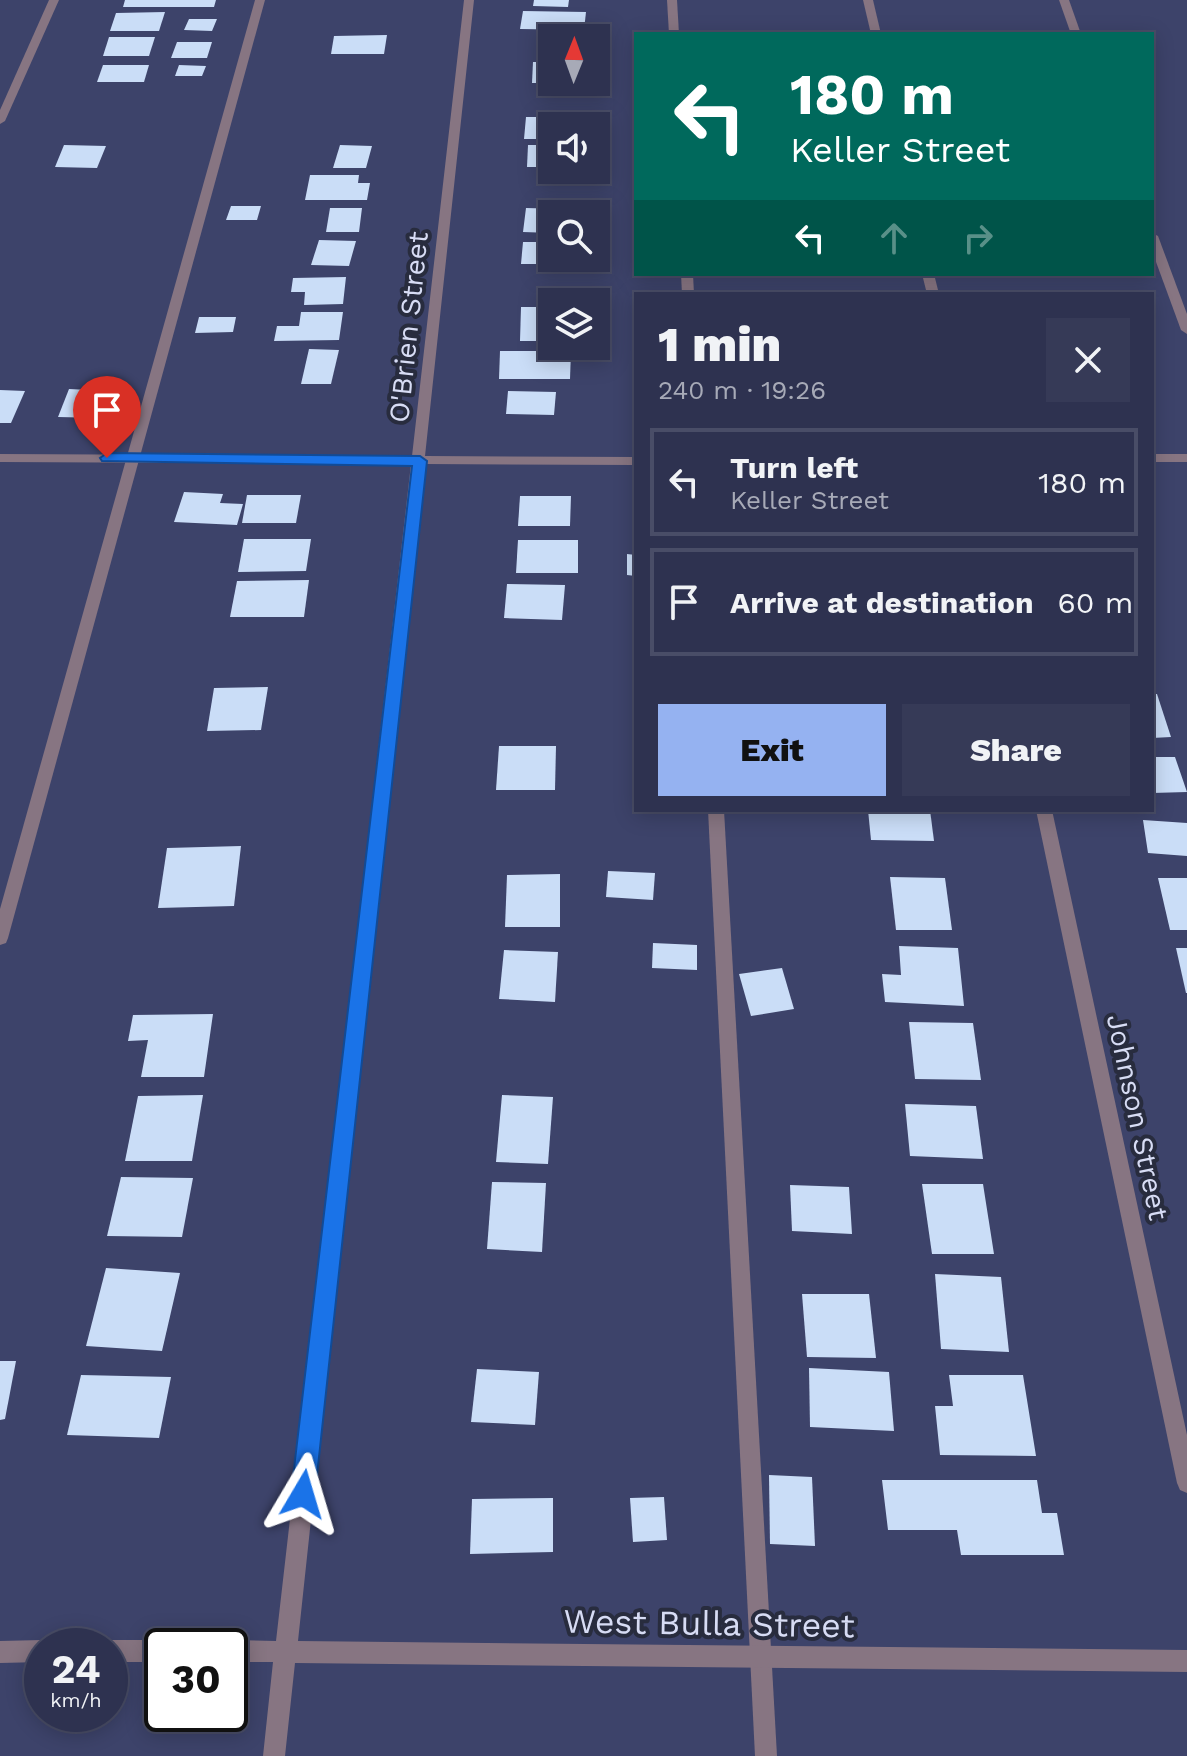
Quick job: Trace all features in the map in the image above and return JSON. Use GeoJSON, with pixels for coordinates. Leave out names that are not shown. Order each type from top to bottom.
{"type":"FeatureCollection","features":[{"type":"Feature","properties":{"kind":"street"},"geometry":{"type":"LineString","coordinates":[[0,121],[54,0]]}},
{"type":"Feature","properties":{"kind":"street"},"geometry":{"type":"LineString","coordinates":[[0,938],[260,0]]}},
{"type":"Feature","properties":{"kind":"street","name":"O'Brien Street"},"geometry":{"type":"LineString","coordinates":[[274,1756],[469,0]]}},
{"type":"Feature","properties":{"kind":"street"},"geometry":{"type":"LineString","coordinates":[[672,0],[674,32]]}},
{"type":"Feature","properties":{"kind":"street"},"geometry":{"type":"LineString","coordinates":[[868,0],[876,32]]}},
{"type":"Feature","properties":{"kind":"street"},"geometry":{"type":"LineString","coordinates":[[1064,0],[1075,32]]}},
{"type":"Feature","properties":{"kind":"street"},"geometry":{"type":"LineString","coordinates":[[1154,241],[1187,330]]}},
{"type":"Feature","properties":{"kind":"street"},"geometry":{"type":"LineString","coordinates":[[0,458],[634,461]]}},
{"type":"Feature","properties":{"kind":"street"},"geometry":{"type":"LineString","coordinates":[[1154,458],[1187,458]]}},
{"type":"Feature","properties":{"kind":"street"},"geometry":{"type":"LineString","coordinates":[[716,812],[766,1756]]}},
{"type":"Feature","properties":{"kind":"street","name":"Johnson Street"},"geometry":{"type":"LineString","coordinates":[[1044,812],[1187,1483]]}},
{"type":"Feature","properties":{"kind":"street"},"geometry":{"type":"LineString","coordinates":[[0,1652],[24,1651]]}},
{"type":"Feature","properties":{"kind":"street","name":"West Bulla Street"},"geometry":{"type":"LineString","coordinates":[[248,1651],[1187,1661]]}},
{"type":"Feature","properties":{"kind":"building"},"geometry":{"type":"Polygon","coordinates":[[[125,0],[216,0],[214,7],[123,7],[125,0]]]}},
{"type":"Feature","properties":{"kind":"building"},"geometry":{"type":"Polygon","coordinates":[[[534,0],[569,0],[568,7],[533,6],[534,0]]]}},
{"type":"Feature","properties":{"kind":"building"},"geometry":{"type":"Polygon","coordinates":[[[523,11],[586,12],[585,24],[538,24],[538,29],[520,29],[523,11]]]}},
{"type":"Feature","properties":{"kind":"building"},"geometry":{"type":"Polygon","coordinates":[[[165,12],[159,31],[110,31],[116,13],[165,12]]]}},
{"type":"Feature","properties":{"kind":"building"},"geometry":{"type":"Polygon","coordinates":[[[189,19],[217,19],[212,31],[184,30],[189,19]]]}},
{"type":"Feature","properties":{"kind":"building"},"geometry":{"type":"Polygon","coordinates":[[[387,35],[384,54],[331,54],[334,36],[387,35]]]}},
{"type":"Feature","properties":{"kind":"building"},"geometry":{"type":"Polygon","coordinates":[[[109,37],[155,37],[149,56],[103,56],[109,37]]]}},
{"type":"Feature","properties":{"kind":"building"},"geometry":{"type":"Polygon","coordinates":[[[177,42],[212,42],[207,58],[171,58],[177,42]]]}},
{"type":"Feature","properties":{"kind":"building"},"geometry":{"type":"Polygon","coordinates":[[[533,62],[538,62],[538,83],[532,83],[533,62]]]}},
{"type":"Feature","properties":{"kind":"building"},"geometry":{"type":"Polygon","coordinates":[[[103,65],[149,65],[144,82],[97,82],[103,65]]]}},
{"type":"Feature","properties":{"kind":"building"},"geometry":{"type":"Polygon","coordinates":[[[179,65],[206,66],[202,76],[175,76],[179,65]]]}},
{"type":"Feature","properties":{"kind":"building"},"geometry":{"type":"Polygon","coordinates":[[[526,117],[538,117],[538,139],[524,139],[526,117]]]}},
{"type":"Feature","properties":{"kind":"building"},"geometry":{"type":"Polygon","coordinates":[[[64,145],[106,146],[97,168],[55,167],[64,145]]]}},
{"type":"Feature","properties":{"kind":"building"},"geometry":{"type":"Polygon","coordinates":[[[340,145],[372,146],[366,168],[333,168],[340,145]]]}},
{"type":"Feature","properties":{"kind":"building"},"geometry":{"type":"Polygon","coordinates":[[[528,145],[538,145],[538,167],[527,167],[528,145]]]}},
{"type":"Feature","properties":{"kind":"building"},"geometry":{"type":"Polygon","coordinates":[[[310,175],[359,175],[358,183],[370,183],[367,200],[305,200],[310,175]]]}},
{"type":"Feature","properties":{"kind":"building"},"geometry":{"type":"Polygon","coordinates":[[[231,206],[261,206],[257,220],[226,220],[231,206]]]}},
{"type":"Feature","properties":{"kind":"building"},"geometry":{"type":"Polygon","coordinates":[[[330,208],[362,208],[359,232],[326,232],[330,208]]]}},
{"type":"Feature","properties":{"kind":"building"},"geometry":{"type":"Polygon","coordinates":[[[526,208],[538,208],[538,233],[523,232],[526,208]]]}},
{"type":"Feature","properties":{"kind":"building"},"geometry":{"type":"Polygon","coordinates":[[[319,240],[356,241],[349,266],[311,265],[319,240]]]}},
{"type":"Feature","properties":{"kind":"building"},"geometry":{"type":"Polygon","coordinates":[[[523,242],[538,242],[538,264],[521,264],[523,242]]]}},
{"type":"Feature","properties":{"kind":"building"},"geometry":{"type":"Polygon","coordinates":[[[346,277],[343,304],[304,305],[305,292],[291,292],[293,278],[346,277]]]}},
{"type":"Feature","properties":{"kind":"building"},"geometry":{"type":"Polygon","coordinates":[[[521,307],[538,307],[538,341],[520,341],[521,307]]]}},
{"type":"Feature","properties":{"kind":"building"},"geometry":{"type":"Polygon","coordinates":[[[301,312],[343,312],[339,340],[274,341],[277,326],[299,326],[301,312]]]}},
{"type":"Feature","properties":{"kind":"building"},"geometry":{"type":"Polygon","coordinates":[[[199,317],[236,317],[233,332],[195,333],[199,317]]]}},
{"type":"Feature","properties":{"kind":"building"},"geometry":{"type":"Polygon","coordinates":[[[309,349],[339,350],[331,384],[301,384],[309,349]]]}},
{"type":"Feature","properties":{"kind":"building"},"geometry":{"type":"Polygon","coordinates":[[[500,351],[538,351],[538,360],[571,360],[570,379],[499,379],[500,351]]]}},
{"type":"Feature","properties":{"kind":"building"},"geometry":{"type":"Polygon","coordinates":[[[69,389],[111,391],[101,418],[58,417],[69,389]]]}},
{"type":"Feature","properties":{"kind":"building"},"geometry":{"type":"Polygon","coordinates":[[[0,390],[25,391],[11,423],[0,423],[0,390]]]}},
{"type":"Feature","properties":{"kind":"building"},"geometry":{"type":"Polygon","coordinates":[[[508,391],[556,392],[554,415],[506,414],[508,391]]]}},
{"type":"Feature","properties":{"kind":"building"},"geometry":{"type":"Polygon","coordinates":[[[184,492],[223,494],[220,503],[243,504],[237,525],[174,522],[184,492]]]}},
{"type":"Feature","properties":{"kind":"building"},"geometry":{"type":"Polygon","coordinates":[[[247,495],[301,495],[296,523],[242,523],[247,495]]]}},
{"type":"Feature","properties":{"kind":"building"},"geometry":{"type":"Polygon","coordinates":[[[520,496],[571,496],[570,526],[518,526],[520,496]]]}},
{"type":"Feature","properties":{"kind":"building"},"geometry":{"type":"Polygon","coordinates":[[[244,539],[311,539],[306,571],[238,572],[244,539]]]}},
{"type":"Feature","properties":{"kind":"building"},"geometry":{"type":"Polygon","coordinates":[[[518,540],[578,540],[578,573],[516,573],[518,540]]]}},
{"type":"Feature","properties":{"kind":"building"},"geometry":{"type":"Polygon","coordinates":[[[627,554],[634,555],[634,576],[627,575],[627,554]]]}},
{"type":"Feature","properties":{"kind":"building"},"geometry":{"type":"Polygon","coordinates":[[[309,580],[304,617],[230,617],[237,581],[309,580]]]}},
{"type":"Feature","properties":{"kind":"building"},"geometry":{"type":"Polygon","coordinates":[[[507,584],[565,585],[562,620],[504,618],[507,584]]]}},
{"type":"Feature","properties":{"kind":"building"},"geometry":{"type":"Polygon","coordinates":[[[268,687],[261,730],[207,731],[214,688],[268,687]]]}},
{"type":"Feature","properties":{"kind":"building"},"geometry":{"type":"Polygon","coordinates":[[[1154,694],[1157,694],[1171,737],[1154,738],[1154,694]]]}},
{"type":"Feature","properties":{"kind":"building"},"geometry":{"type":"Polygon","coordinates":[[[499,746],[556,746],[555,790],[496,790],[499,746]]]}},
{"type":"Feature","properties":{"kind":"building"},"geometry":{"type":"Polygon","coordinates":[[[1154,757],[1175,757],[1187,792],[1154,793],[1154,757]]]}},
{"type":"Feature","properties":{"kind":"building"},"geometry":{"type":"Polygon","coordinates":[[[868,812],[930,812],[934,841],[871,840],[868,812]]]}},
{"type":"Feature","properties":{"kind":"building"},"geometry":{"type":"Polygon","coordinates":[[[1143,820],[1187,823],[1187,856],[1148,853],[1143,820]]]}},
{"type":"Feature","properties":{"kind":"building"},"geometry":{"type":"Polygon","coordinates":[[[241,846],[234,906],[158,908],[167,848],[241,846]]]}},
{"type":"Feature","properties":{"kind":"building"},"geometry":{"type":"Polygon","coordinates":[[[608,871],[655,873],[653,900],[606,897],[608,871]]]}},
{"type":"Feature","properties":{"kind":"building"},"geometry":{"type":"Polygon","coordinates":[[[560,874],[560,927],[505,927],[507,875],[560,874]]]}},
{"type":"Feature","properties":{"kind":"building"},"geometry":{"type":"Polygon","coordinates":[[[890,877],[945,878],[952,930],[896,930],[890,877]]]}},
{"type":"Feature","properties":{"kind":"building"},"geometry":{"type":"Polygon","coordinates":[[[1158,878],[1187,878],[1187,930],[1170,930],[1158,878]]]}},
{"type":"Feature","properties":{"kind":"building"},"geometry":{"type":"Polygon","coordinates":[[[653,943],[697,945],[697,970],[652,968],[653,943]]]}},
{"type":"Feature","properties":{"kind":"building"},"geometry":{"type":"Polygon","coordinates":[[[899,946],[958,948],[964,1006],[885,1002],[882,974],[901,975],[899,946]]]}},
{"type":"Feature","properties":{"kind":"building"},"geometry":{"type":"Polygon","coordinates":[[[1176,948],[1187,948],[1187,993],[1186,993],[1176,948]]]}},
{"type":"Feature","properties":{"kind":"building"},"geometry":{"type":"Polygon","coordinates":[[[504,950],[558,952],[555,1002],[499,999],[504,950]]]}},
{"type":"Feature","properties":{"kind":"building"},"geometry":{"type":"Polygon","coordinates":[[[782,968],[794,1009],[751,1016],[739,974],[782,968]]]}},
{"type":"Feature","properties":{"kind":"building"},"geometry":{"type":"Polygon","coordinates":[[[213,1014],[204,1077],[141,1077],[148,1040],[128,1041],[133,1015],[213,1014]]]}},
{"type":"Feature","properties":{"kind":"building"},"geometry":{"type":"Polygon","coordinates":[[[909,1022],[973,1023],[981,1080],[915,1079],[909,1022]]]}},
{"type":"Feature","properties":{"kind":"building"},"geometry":{"type":"Polygon","coordinates":[[[203,1095],[192,1161],[125,1161],[138,1096],[203,1095]]]}},
{"type":"Feature","properties":{"kind":"building"},"geometry":{"type":"Polygon","coordinates":[[[502,1095],[553,1097],[548,1164],[496,1162],[502,1095]]]}},
{"type":"Feature","properties":{"kind":"building"},"geometry":{"type":"Polygon","coordinates":[[[905,1104],[976,1106],[983,1159],[910,1156],[905,1104]]]}},
{"type":"Feature","properties":{"kind":"building"},"geometry":{"type":"Polygon","coordinates":[[[121,1177],[193,1178],[182,1237],[107,1236],[121,1177]]]}},
{"type":"Feature","properties":{"kind":"building"},"geometry":{"type":"Polygon","coordinates":[[[492,1182],[546,1183],[542,1252],[487,1249],[492,1182]]]}},
{"type":"Feature","properties":{"kind":"building"},"geometry":{"type":"Polygon","coordinates":[[[922,1184],[983,1184],[994,1254],[932,1254],[922,1184]]]}},
{"type":"Feature","properties":{"kind":"building"},"geometry":{"type":"Polygon","coordinates":[[[790,1185],[849,1187],[852,1234],[792,1231],[790,1185]]]}},
{"type":"Feature","properties":{"kind":"building"},"geometry":{"type":"Polygon","coordinates":[[[106,1268],[180,1273],[162,1351],[86,1346],[106,1268]]]}},
{"type":"Feature","properties":{"kind":"building"},"geometry":{"type":"Polygon","coordinates":[[[935,1274],[1001,1277],[1009,1352],[941,1349],[935,1274]]]}},
{"type":"Feature","properties":{"kind":"building"},"geometry":{"type":"Polygon","coordinates":[[[802,1294],[869,1294],[876,1358],[807,1357],[802,1294]]]}},
{"type":"Feature","properties":{"kind":"building"},"geometry":{"type":"Polygon","coordinates":[[[0,1361],[16,1361],[5,1419],[0,1420],[0,1361]]]}},
{"type":"Feature","properties":{"kind":"building"},"geometry":{"type":"Polygon","coordinates":[[[809,1368],[889,1372],[894,1431],[810,1427],[809,1368]]]}},
{"type":"Feature","properties":{"kind":"building"},"geometry":{"type":"Polygon","coordinates":[[[477,1369],[539,1372],[535,1425],[471,1422],[477,1369]]]}},
{"type":"Feature","properties":{"kind":"building"},"geometry":{"type":"Polygon","coordinates":[[[81,1375],[171,1377],[159,1438],[67,1435],[81,1375]]]}},
{"type":"Feature","properties":{"kind":"building"},"geometry":{"type":"Polygon","coordinates":[[[949,1375],[1023,1375],[1036,1456],[940,1455],[935,1406],[953,1406],[949,1375]]]}},
{"type":"Feature","properties":{"kind":"building"},"geometry":{"type":"Polygon","coordinates":[[[769,1475],[812,1477],[815,1546],[770,1544],[769,1475]]]}},
{"type":"Feature","properties":{"kind":"building"},"geometry":{"type":"Polygon","coordinates":[[[882,1480],[1037,1480],[1042,1513],[1057,1513],[1064,1555],[961,1555],[957,1530],[888,1530],[882,1480]]]}},
{"type":"Feature","properties":{"kind":"building"},"geometry":{"type":"Polygon","coordinates":[[[664,1497],[667,1540],[633,1542],[630,1498],[664,1497]]]}},
{"type":"Feature","properties":{"kind":"building"},"geometry":{"type":"Polygon","coordinates":[[[553,1498],[553,1552],[470,1554],[472,1499],[553,1498]]]}},
{"type":"Feature","properties":{"kind":"route"},"geometry":{"type":"LineString","coordinates":[[107,458],[420,461],[303,1494]]}}]}
